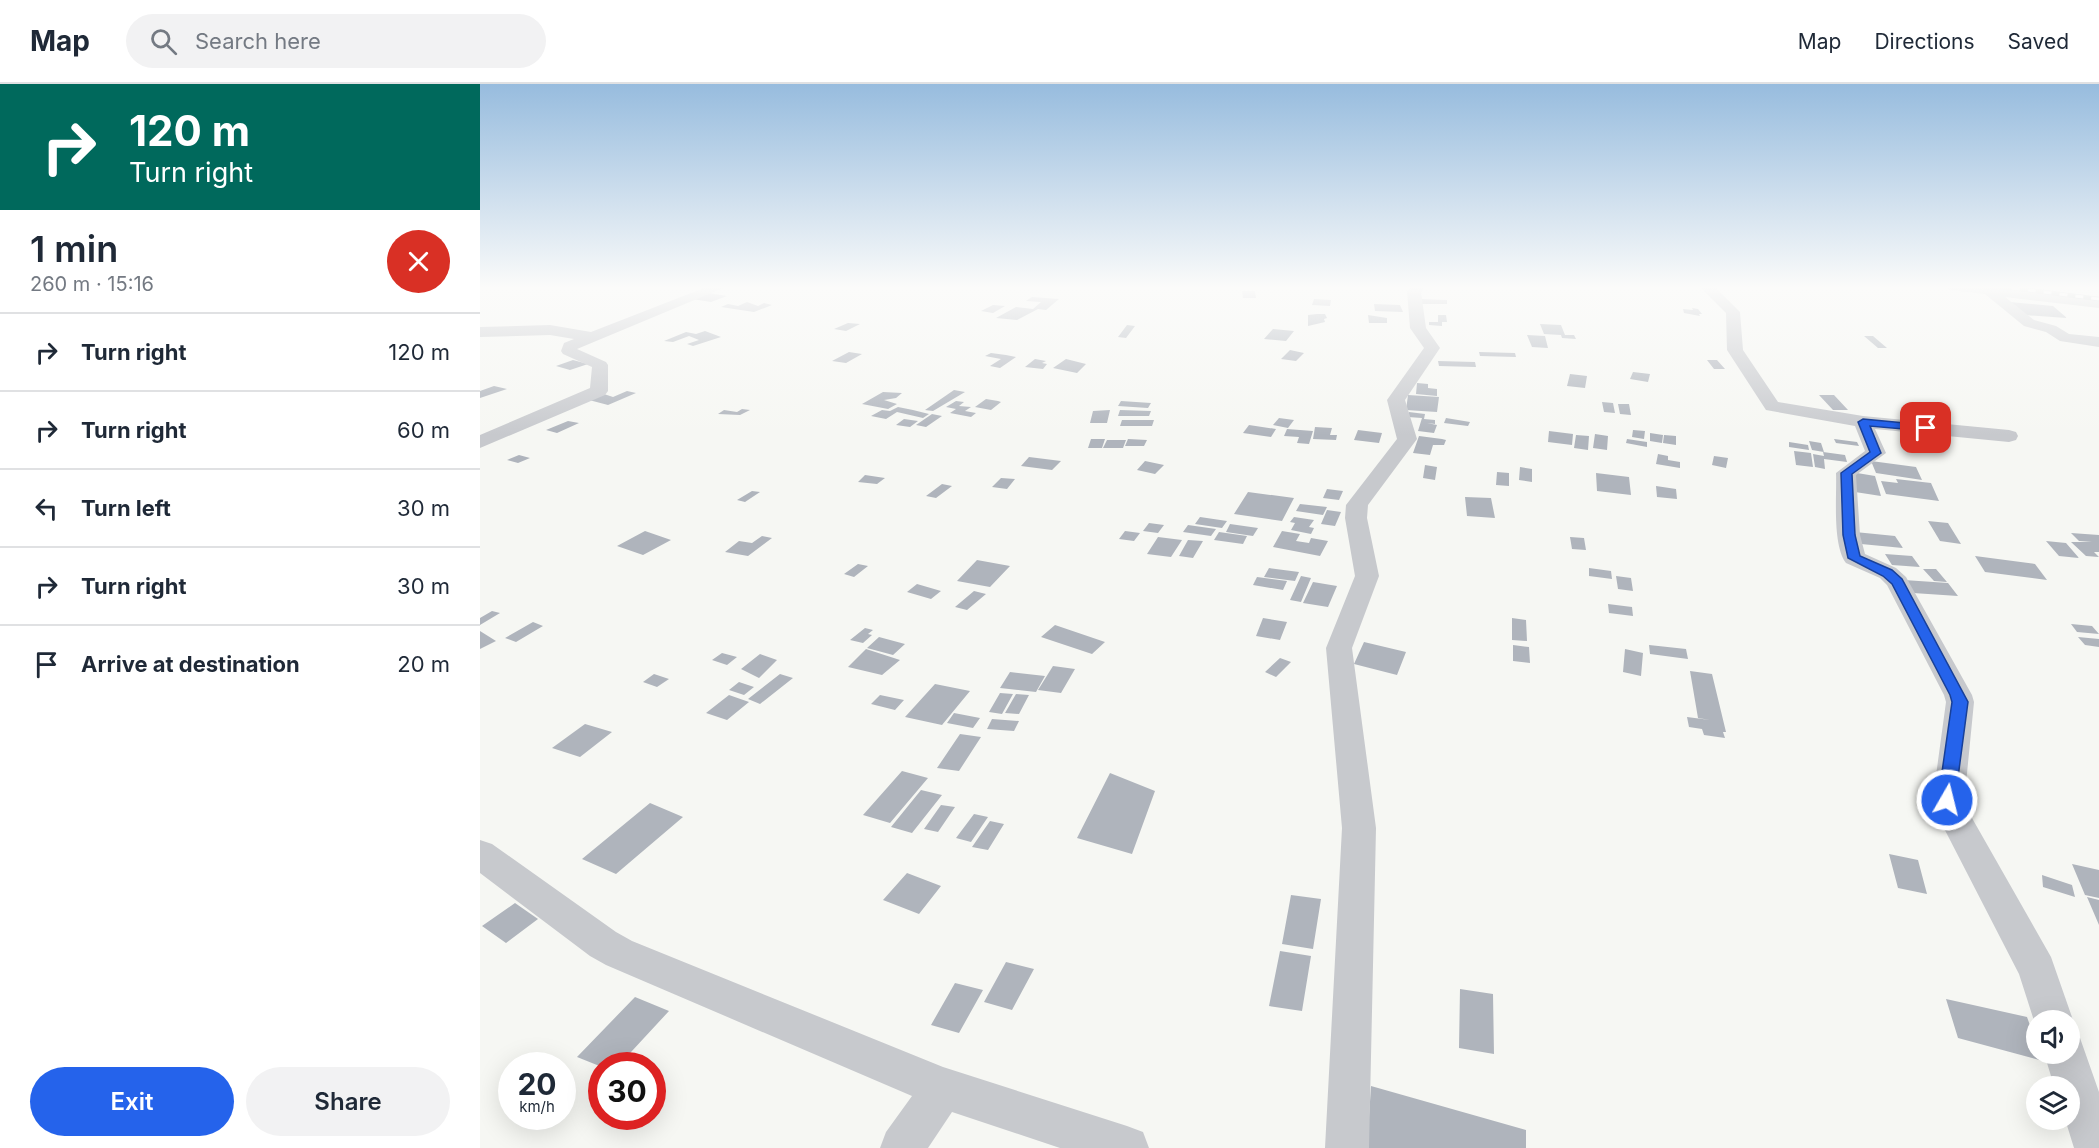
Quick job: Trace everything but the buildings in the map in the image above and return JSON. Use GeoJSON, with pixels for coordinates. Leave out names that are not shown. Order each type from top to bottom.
{"type":"FeatureCollection","features":[{"type":"Feature","properties":{"kind":"street"},"geometry":{"type":"LineString","coordinates":[[583,336],[591,337]]}},
{"type":"Feature","properties":{"kind":"street"},"geometry":{"type":"LineString","coordinates":[[480,442],[599,391],[600,365],[568,348],[594,336]]}},
{"type":"Feature","properties":{"kind":"street"},"geometry":{"type":"LineString","coordinates":[[1347,1148],[1359,828],[1339,648],[1367,576],[1356,518],[1357,505],[1407,439],[1396,400],[1432,348],[1423,336]]}},
{"type":"Feature","properties":{"kind":"street"},"geometry":{"type":"LineString","coordinates":[[1734,336],[1735,350],[1768,404],[1778,408],[1863,422],[2009,435]]}},
{"type":"Feature","properties":{"kind":"street"},"geometry":{"type":"LineString","coordinates":[[2061,336],[2099,342]]}},
{"type":"Feature","properties":{"kind":"street"},"geometry":{"type":"LineString","coordinates":[[1863,422],[1876,453],[1846,473],[1849,535],[1854,558],[1888,573],[1897,582],[1958,695],[1960,702],[1948,806],[2037,970],[2051,1010]]}},
{"type":"Feature","properties":{"kind":"street"},"geometry":{"type":"LineString","coordinates":[[480,854],[603,944],[619,953],[943,1088],[1127,1148]]}},
{"type":"Feature","properties":{"kind":"street"},"geometry":{"type":"LineString","coordinates":[[2068,1064],[2096,1148]]}},
{"type":"Feature","properties":{"kind":"street"},"geometry":{"type":"LineString","coordinates":[[902,1148],[943,1088]]}},
{"type":"Feature","properties":{"kind":"route"},"geometry":{"type":"LineString","coordinates":[[1926,428],[1863,422],[1876,453],[1846,473],[1849,535],[1856,560],[1888,573],[1897,582],[1958,695],[1960,702],[1947,800]]}}]}
